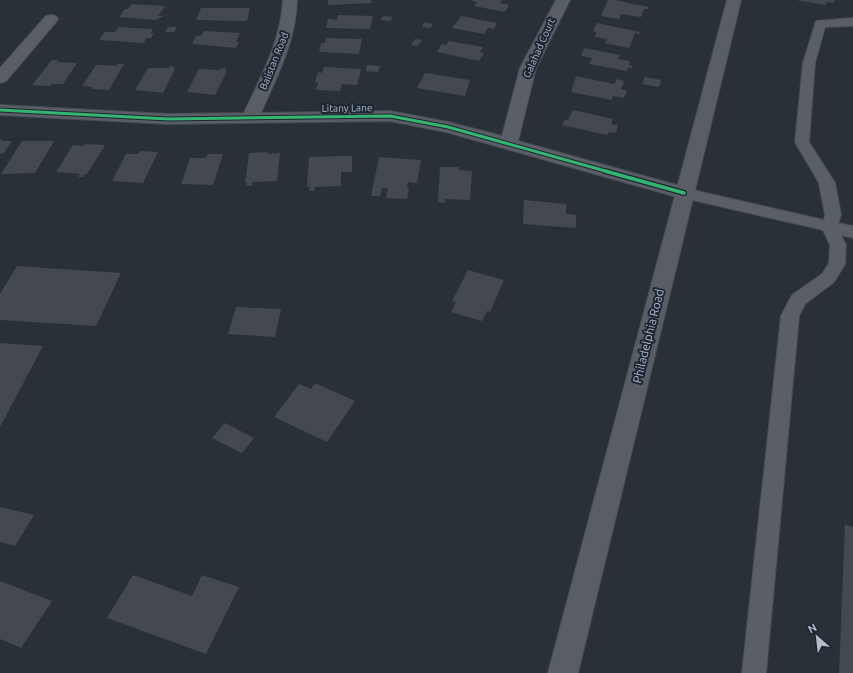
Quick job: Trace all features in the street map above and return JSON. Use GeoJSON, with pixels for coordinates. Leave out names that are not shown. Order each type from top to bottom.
{"type":"FeatureCollection","features":[{"type":"Feature","properties":{"kind":"main road","name":"Philadelphia Road"},"geometry":{"type":"LineString","coordinates":[[563,673],[734,0]]}},
{"type":"Feature","properties":{"kind":"street","name":"Balistan Road"},"geometry":{"type":"LineString","coordinates":[[250,119],[284,38],[291,10],[290,0]]}},
{"type":"Feature","properties":{"kind":"street","name":"Galahad Court"},"geometry":{"type":"LineString","coordinates":[[508,145],[528,68],[563,0]]}},
{"type":"Feature","properties":{"kind":"street"},"geometry":{"type":"LineString","coordinates":[[0,78],[51,19]]}},
{"type":"Feature","properties":{"kind":"street","name":"Litany Lane"},"geometry":{"type":"LineString","coordinates":[[0,110],[168,119],[390,116],[448,127],[684,193]]}},
{"type":"Feature","properties":{"kind":"lane"},"geometry":{"type":"LineString","coordinates":[[754,673],[790,316],[798,300],[828,278],[836,264],[838,245],[829,227],[833,216],[827,183],[802,142],[809,63],[820,24],[853,22]]}},
{"type":"Feature","properties":{"kind":"lane"},"geometry":{"type":"LineString","coordinates":[[684,193],[853,232]]}},
{"type":"Feature","properties":{"kind":"building"},"geometry":{"type":"Polygon","coordinates":[[[328,0],[371,0],[372,3],[328,5],[328,0]]]}},
{"type":"Feature","properties":{"kind":"building"},"geometry":{"type":"Polygon","coordinates":[[[469,0],[502,0],[500,3],[509,5],[505,12],[474,6],[477,2],[469,0]]]}},
{"type":"Feature","properties":{"kind":"building"},"geometry":{"type":"Polygon","coordinates":[[[608,0],[649,7],[648,9],[644,9],[641,17],[621,14],[619,19],[601,16],[608,0]]]}},
{"type":"Feature","properties":{"kind":"building"},"geometry":{"type":"Polygon","coordinates":[[[796,0],[834,0],[834,3],[826,2],[826,5],[796,0]]]}},
{"type":"Feature","properties":{"kind":"building"},"geometry":{"type":"Polygon","coordinates":[[[132,4],[165,6],[158,16],[163,16],[156,20],[119,17],[125,9],[128,9],[132,4]]]}},
{"type":"Feature","properties":{"kind":"building"},"geometry":{"type":"Polygon","coordinates":[[[201,8],[250,8],[247,21],[196,20],[201,8]]]}},
{"type":"Feature","properties":{"kind":"building"},"geometry":{"type":"Polygon","coordinates":[[[338,15],[373,16],[370,29],[326,28],[328,19],[337,20],[338,15]]]}},
{"type":"Feature","properties":{"kind":"building"},"geometry":{"type":"Polygon","coordinates":[[[383,16],[392,17],[391,21],[381,20],[383,16]]]}},
{"type":"Feature","properties":{"kind":"building"},"geometry":{"type":"Polygon","coordinates":[[[461,16],[497,23],[494,29],[488,28],[484,34],[452,28],[461,16]]]}},
{"type":"Feature","properties":{"kind":"building"},"geometry":{"type":"Polygon","coordinates":[[[424,22],[433,24],[430,28],[422,27],[424,22]]]}},
{"type":"Feature","properties":{"kind":"building"},"geometry":{"type":"Polygon","coordinates":[[[597,23],[640,32],[639,34],[635,33],[629,48],[605,43],[607,39],[594,37],[597,32],[593,31],[597,23]]]}},
{"type":"Feature","properties":{"kind":"building"},"geometry":{"type":"Polygon","coordinates":[[[119,27],[153,29],[151,33],[154,33],[151,38],[146,38],[144,43],[99,40],[105,32],[115,32],[119,27]]]}},
{"type":"Feature","properties":{"kind":"building"},"geometry":{"type":"Polygon","coordinates":[[[168,27],[177,27],[174,32],[165,32],[168,27]]]}},
{"type":"Feature","properties":{"kind":"building"},"geometry":{"type":"Polygon","coordinates":[[[204,31],[240,33],[236,42],[239,42],[236,48],[192,44],[196,36],[201,36],[204,31]]]}},
{"type":"Feature","properties":{"kind":"building"},"geometry":{"type":"Polygon","coordinates":[[[326,38],[362,39],[359,54],[319,52],[321,43],[325,43],[326,38]]]}},
{"type":"Feature","properties":{"kind":"building"},"geometry":{"type":"Polygon","coordinates":[[[415,39],[422,40],[418,46],[411,45],[415,39]]]}},
{"type":"Feature","properties":{"kind":"building"},"geometry":{"type":"Polygon","coordinates":[[[449,41],[483,47],[480,52],[484,53],[479,61],[437,52],[442,44],[446,45],[449,41]]]}},
{"type":"Feature","properties":{"kind":"building"},"geometry":{"type":"Polygon","coordinates":[[[584,48],[620,55],[618,59],[630,61],[629,65],[633,66],[632,68],[628,68],[627,71],[589,64],[592,58],[581,56],[584,48]]]}},
{"type":"Feature","properties":{"kind":"building"},"geometry":{"type":"Polygon","coordinates":[[[52,60],[58,60],[57,62],[77,63],[63,84],[51,84],[50,86],[32,85],[52,60]]]}},
{"type":"Feature","properties":{"kind":"building"},"geometry":{"type":"Polygon","coordinates":[[[118,64],[124,64],[109,90],[92,89],[93,87],[82,86],[96,65],[117,66],[118,64]]]}},
{"type":"Feature","properties":{"kind":"building"},"geometry":{"type":"Polygon","coordinates":[[[367,65],[380,66],[378,72],[366,71],[367,65]]]}},
{"type":"Feature","properties":{"kind":"building"},"geometry":{"type":"Polygon","coordinates":[[[170,66],[175,67],[175,69],[163,93],[135,90],[148,68],[169,68],[170,66]]]}},
{"type":"Feature","properties":{"kind":"building"},"geometry":{"type":"Polygon","coordinates":[[[324,67],[361,69],[357,85],[342,84],[340,91],[316,90],[318,83],[315,83],[318,72],[322,73],[324,67]]]}},
{"type":"Feature","properties":{"kind":"building"},"geometry":{"type":"Polygon","coordinates":[[[221,68],[226,68],[225,71],[227,71],[215,95],[187,92],[199,69],[220,70],[221,68]]]}},
{"type":"Feature","properties":{"kind":"building"},"geometry":{"type":"Polygon","coordinates":[[[425,73],[470,80],[465,96],[417,88],[425,73]]]}},
{"type":"Feature","properties":{"kind":"building"},"geometry":{"type":"Polygon","coordinates":[[[576,76],[614,84],[617,79],[624,81],[621,89],[627,91],[624,98],[613,96],[612,100],[571,92],[576,76]]]}},
{"type":"Feature","properties":{"kind":"building"},"geometry":{"type":"Polygon","coordinates":[[[645,77],[661,80],[659,87],[642,84],[645,77]]]}},
{"type":"Feature","properties":{"kind":"building"},"geometry":{"type":"Polygon","coordinates":[[[573,110],[613,119],[611,124],[618,125],[616,133],[609,132],[607,135],[562,125],[565,120],[568,120],[573,110]]]}},
{"type":"Feature","properties":{"kind":"building"},"geometry":{"type":"Polygon","coordinates":[[[0,139],[3,139],[1,141],[12,141],[3,154],[0,154],[0,139]]]}},
{"type":"Feature","properties":{"kind":"building"},"geometry":{"type":"Polygon","coordinates":[[[22,141],[54,141],[35,173],[1,174],[22,141]]]}},
{"type":"Feature","properties":{"kind":"building"},"geometry":{"type":"Polygon","coordinates":[[[85,144],[105,145],[87,174],[83,177],[78,177],[80,174],[56,172],[73,145],[84,146],[85,144]]]}},
{"type":"Feature","properties":{"kind":"building"},"geometry":{"type":"Polygon","coordinates":[[[140,151],[158,152],[143,183],[112,181],[126,154],[138,154],[140,151]]]}},
{"type":"Feature","properties":{"kind":"building"},"geometry":{"type":"Polygon","coordinates":[[[268,152],[267,154],[280,153],[277,181],[252,182],[252,186],[246,186],[247,183],[245,183],[249,153],[268,152]]]}},
{"type":"Feature","properties":{"kind":"building"},"geometry":{"type":"Polygon","coordinates":[[[208,154],[223,154],[213,185],[181,184],[190,158],[206,158],[208,154]]]}},
{"type":"Feature","properties":{"kind":"building"},"geometry":{"type":"Polygon","coordinates":[[[352,156],[352,172],[341,172],[341,186],[315,187],[314,191],[309,191],[310,187],[307,187],[309,157],[352,156]]]}},
{"type":"Feature","properties":{"kind":"building"},"geometry":{"type":"Polygon","coordinates":[[[379,157],[421,160],[417,183],[408,182],[407,188],[409,188],[407,199],[386,198],[388,188],[382,188],[380,196],[371,196],[379,157]]]}},
{"type":"Feature","properties":{"kind":"building"},"geometry":{"type":"Polygon","coordinates":[[[440,167],[459,167],[459,170],[472,171],[470,200],[445,199],[445,203],[438,202],[440,167]]]}},
{"type":"Feature","properties":{"kind":"building"},"geometry":{"type":"Polygon","coordinates":[[[524,200],[566,204],[566,214],[576,215],[576,228],[523,224],[524,200]]]}},
{"type":"Feature","properties":{"kind":"building"},"geometry":{"type":"Polygon","coordinates":[[[17,266],[121,273],[96,326],[0,320],[0,294],[17,266]]]}},
{"type":"Feature","properties":{"kind":"building"},"geometry":{"type":"Polygon","coordinates":[[[468,270],[504,280],[490,312],[487,311],[482,321],[451,312],[456,302],[452,301],[468,270]]]}},
{"type":"Feature","properties":{"kind":"building"},"geometry":{"type":"Polygon","coordinates":[[[236,307],[281,309],[275,337],[228,334],[236,307]]]}},
{"type":"Feature","properties":{"kind":"building"},"geometry":{"type":"Polygon","coordinates":[[[0,343],[43,346],[0,427],[0,343]]]}},
{"type":"Feature","properties":{"kind":"building"},"geometry":{"type":"Polygon","coordinates":[[[315,383],[355,401],[327,442],[274,417],[299,384],[311,389],[315,383]]]}},
{"type":"Feature","properties":{"kind":"building"},"geometry":{"type":"Polygon","coordinates":[[[225,423],[254,438],[242,453],[212,438],[225,423]]]}},
{"type":"Feature","properties":{"kind":"building"},"geometry":{"type":"Polygon","coordinates":[[[0,507],[34,515],[15,546],[0,542],[0,507]]]}},
{"type":"Feature","properties":{"kind":"building"},"geometry":{"type":"Polygon","coordinates":[[[845,524],[853,527],[853,673],[839,673],[845,524]]]}},
{"type":"Feature","properties":{"kind":"building"},"geometry":{"type":"Polygon","coordinates":[[[133,575],[192,596],[202,575],[239,587],[206,654],[107,618],[133,575]]]}},
{"type":"Feature","properties":{"kind":"building"},"geometry":{"type":"Polygon","coordinates":[[[0,581],[52,601],[21,648],[0,639],[0,581]]]}},
{"type":"Feature","properties":{"kind":"cycle path"},"geometry":{"type":"LineString","coordinates":[[0,110],[168,119],[390,116],[448,127],[684,193]]}}]}
